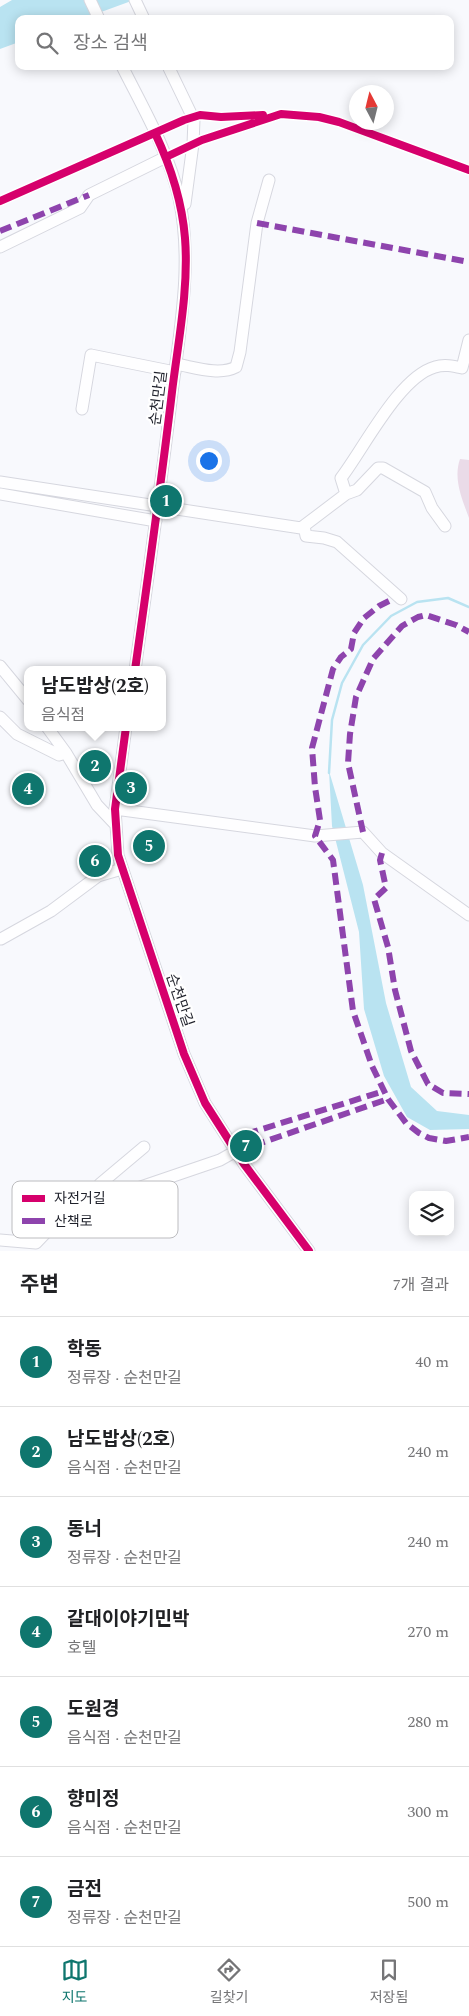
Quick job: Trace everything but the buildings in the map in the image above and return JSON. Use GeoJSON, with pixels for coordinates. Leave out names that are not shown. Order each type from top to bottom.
{"type":"FeatureCollection","features":[{"type":"Feature","properties":{"kind":"street"},"geometry":{"type":"LineString","coordinates":[[90,0],[97,15]]}},
{"type":"Feature","properties":{"kind":"street"},"geometry":{"type":"LineString","coordinates":[[135,0],[142,15]]}},
{"type":"Feature","properties":{"kind":"street","name":"순천만길"},"geometry":{"type":"LineString","coordinates":[[124,70],[166,157],[179,197],[185,239],[184,292],[156,522],[135,666]]}},
{"type":"Feature","properties":{"kind":"street"},"geometry":{"type":"LineString","coordinates":[[170,70],[194,120],[193,144],[184,196],[185,239]]}},
{"type":"Feature","properties":{"kind":"street"},"geometry":{"type":"LineString","coordinates":[[0,246],[80,208],[89,195],[166,157]]}},
{"type":"Feature","properties":{"kind":"street"},"geometry":{"type":"LineString","coordinates":[[82,410],[91,355],[175,368],[228,371],[236,367],[240,352],[257,222],[269,180]]}},
{"type":"Feature","properties":{"kind":"street"},"geometry":{"type":"LineString","coordinates":[[346,494],[341,478],[394,401],[406,387],[426,371],[442,366],[462,368],[469,340]]}},
{"type":"Feature","properties":{"kind":"street"},"geometry":{"type":"LineString","coordinates":[[0,482],[302,528],[346,494],[357,490],[378,468],[383,468],[425,492],[432,508],[444,526]]}},
{"type":"Feature","properties":{"kind":"street"},"geometry":{"type":"LineString","coordinates":[[0,494],[156,522]]}},
{"type":"Feature","properties":{"kind":"street"},"geometry":{"type":"LineString","coordinates":[[304,526],[306,536],[324,538],[341,545],[401,599]]}},
{"type":"Feature","properties":{"kind":"street"},"geometry":{"type":"LineString","coordinates":[[0,666],[24,695]]}},
{"type":"Feature","properties":{"kind":"street"},"geometry":{"type":"LineString","coordinates":[[0,718],[17,734],[60,755],[66,753]]}},
{"type":"Feature","properties":{"kind":"street"},"geometry":{"type":"LineString","coordinates":[[50,731],[66,753],[97,805],[114,823]]}},
{"type":"Feature","properties":{"kind":"street","name":"순천만길"},"geometry":{"type":"LineString","coordinates":[[125,731],[115,808],[116,848],[197,1087],[236,1151],[309,1251]]}},
{"type":"Feature","properties":{"kind":"street"},"geometry":{"type":"LineString","coordinates":[[115,808],[324,836],[363,832],[382,853],[469,915]]}},
{"type":"Feature","properties":{"kind":"street"},"geometry":{"type":"LineString","coordinates":[[1,939],[51,911],[98,876],[122,870]]}},
{"type":"Feature","properties":{"kind":"street"},"geometry":{"type":"LineString","coordinates":[[104,1181],[144,1147]]}},
{"type":"Feature","properties":{"kind":"street"},"geometry":{"type":"LineString","coordinates":[[158,1181],[220,1160],[236,1151]]}},
{"type":"Feature","properties":{"kind":"street"},"geometry":{"type":"LineString","coordinates":[[0,1240],[35,1247]]}},
{"type":"Feature","properties":{"kind":"shaded area"},"geometry":{"type":"Polygon","coordinates":[[[460,459],[469,460],[469,518],[458,481],[457,474],[460,459]]]}},
{"type":"Feature","properties":{"kind":"water"},"geometry":{"type":"Polygon","coordinates":[[[12,0],[134,0],[93,15],[15,15],[15,43],[0,49],[0,7],[12,0]]]}},
{"type":"Feature","properties":{"kind":"water"},"geometry":{"type":"Polygon","coordinates":[[[329,771],[363,885],[386,1003],[411,1087],[437,1111],[469,1115],[469,1129],[430,1130],[407,1117],[384,1076],[364,1009],[359,932],[332,826],[329,771]]]}},
{"type":"Feature","properties":{"kind":"waterway"},"geometry":{"type":"LineString","coordinates":[[329,773],[332,720],[342,683],[363,645],[391,616],[417,602],[448,598],[469,607]]}},
{"type":"Feature","properties":{"kind":"marked path"},"geometry":{"type":"LineString","coordinates":[[0,231],[89,195]]}},
{"type":"Feature","properties":{"kind":"marked path"},"geometry":{"type":"LineString","coordinates":[[257,223],[469,262]]}},
{"type":"Feature","properties":{"kind":"marked path"},"geometry":{"type":"LineString","coordinates":[[389,601],[364,618],[354,633],[351,649],[341,657],[333,669],[312,748],[320,820],[315,836],[333,860],[353,1011],[372,1066],[388,1099],[406,1123],[429,1138],[446,1141],[469,1137]]}},
{"type":"Feature","properties":{"kind":"marked path"},"geometry":{"type":"LineString","coordinates":[[363,832],[348,763],[350,734],[356,697],[373,659],[402,626],[418,617],[426,615],[456,625],[469,632]]}},
{"type":"Feature","properties":{"kind":"marked path"},"geometry":{"type":"LineString","coordinates":[[382,853],[380,860],[386,888],[374,899],[388,947],[395,990],[411,1051],[428,1084],[443,1093],[469,1094]]}},
{"type":"Feature","properties":{"kind":"marked path"},"geometry":{"type":"LineString","coordinates":[[231,1143],[243,1135],[384,1091]]}},
{"type":"Feature","properties":{"kind":"marked path"},"geometry":{"type":"LineString","coordinates":[[241,1159],[255,1145],[388,1099]]}},
{"type":"Feature","properties":{"kind":"cycle path"},"geometry":{"type":"LineString","coordinates":[[166,157],[202,140],[281,114],[319,117],[339,122],[469,170]]}},
{"type":"Feature","properties":{"kind":"cycle path"},"geometry":{"type":"LineString","coordinates":[[0,201],[184,120],[200,115],[221,117],[263,115]]}},
{"type":"Feature","properties":{"kind":"cycle path"},"geometry":{"type":"LineString","coordinates":[[136,666],[180,335],[186,257],[185,238],[178,197],[171,171],[155,133]]}},
{"type":"Feature","properties":{"kind":"cycle path"},"geometry":{"type":"LineString","coordinates":[[125,731],[115,809],[118,855],[184,1054],[205,1103],[244,1164],[309,1251]]}},
{"type":"Feature","properties":{"kind":"place","name":"학동"},"geometry":{"type":"Point","coordinates":[166,501]}},
{"type":"Feature","properties":{"kind":"place","name":"남도밥상(2호)"},"geometry":{"type":"Point","coordinates":[95,766]}},
{"type":"Feature","properties":{"kind":"place","name":"동너"},"geometry":{"type":"Point","coordinates":[131,788]}},
{"type":"Feature","properties":{"kind":"place","name":"갈대이야기민박"},"geometry":{"type":"Point","coordinates":[28,789]}},
{"type":"Feature","properties":{"kind":"place","name":"도원경"},"geometry":{"type":"Point","coordinates":[149,846]}},
{"type":"Feature","properties":{"kind":"place","name":"향미정"},"geometry":{"type":"Point","coordinates":[95,861]}},
{"type":"Feature","properties":{"kind":"place","name":"금전"},"geometry":{"type":"Point","coordinates":[246,1146]}}]}
